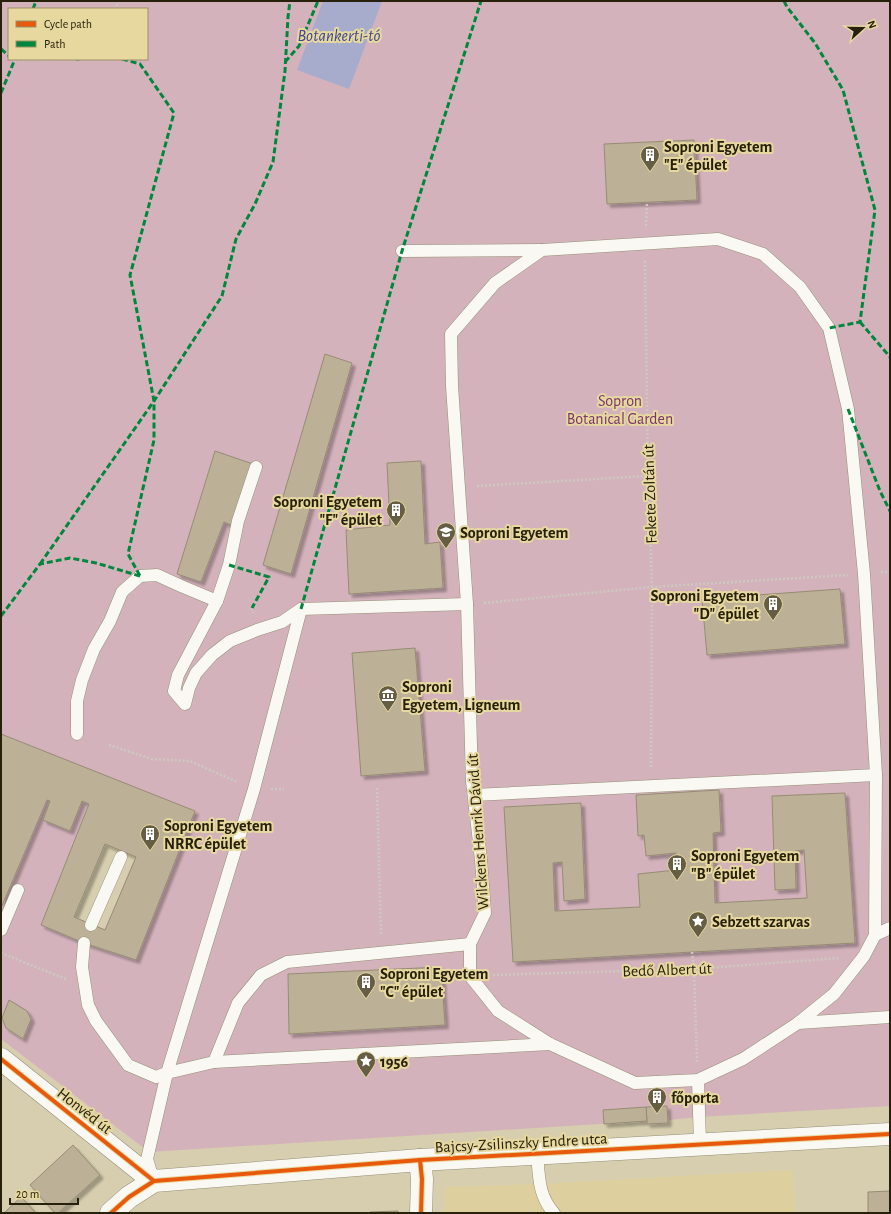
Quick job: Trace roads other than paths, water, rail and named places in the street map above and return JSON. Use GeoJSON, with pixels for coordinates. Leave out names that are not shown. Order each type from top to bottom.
{"type":"FeatureCollection","features":[{"type":"Feature","properties":{"kind":"street","name":"Honvéd út"},"geometry":{"type":"LineString","coordinates":[[1,1059],[154,1181]]}},
{"type":"Feature","properties":{"kind":"street","name":"Bajcsy-Zsilinszky Endre utca"},"geometry":{"type":"LineString","coordinates":[[154,1181],[420,1160],[700,1143],[890,1134]]}},
{"type":"Feature","properties":{"kind":"street"},"geometry":{"type":"LineString","coordinates":[[420,1160],[422,1180],[421,1213]]}},
{"type":"Feature","properties":{"kind":"street"},"geometry":{"type":"LineString","coordinates":[[111,1213],[129,1197],[154,1181]]}},
{"type":"Feature","properties":{"kind":"lane"},"geometry":{"type":"LineString","coordinates":[[84,943],[82,967],[85,987],[88,1005],[96,1021],[128,1065],[156,1077],[214,1062],[550,1044],[635,1083],[698,1080],[743,1059],[798,1023],[834,994],[864,956],[875,935],[876,775],[864,574],[848,409],[829,328],[800,287],[763,254],[718,239],[542,250],[402,251]]}},
{"type":"Feature","properties":{"kind":"lane","name":"Wilckens Henrik Dávid út"},"geometry":{"type":"LineString","coordinates":[[542,250],[495,283],[451,334],[452,386],[467,604],[472,781],[481,860],[485,913],[470,944],[470,976],[498,1011],[550,1044]]}},
{"type":"Feature","properties":{"kind":"lane"},"geometry":{"type":"LineString","coordinates":[[256,467],[238,521],[229,564],[217,601],[178,675],[174,690],[185,704],[189,688],[196,673],[212,655],[230,641],[282,622],[301,609],[467,604]]}},
{"type":"Feature","properties":{"kind":"lane"},"geometry":{"type":"LineString","coordinates":[[77,734],[76,701],[82,680],[94,649],[110,620],[122,592],[140,576],[157,574],[217,601]]}},
{"type":"Feature","properties":{"kind":"lane"},"geometry":{"type":"LineString","coordinates":[[154,1181],[147,1159],[167,1073],[254,790],[301,609]]}},
{"type":"Feature","properties":{"kind":"lane"},"geometry":{"type":"LineString","coordinates":[[474,795],[876,775]]}},
{"type":"Feature","properties":{"kind":"lane"},"geometry":{"type":"LineString","coordinates":[[91,925],[121,857]]}},
{"type":"Feature","properties":{"kind":"lane"},"geometry":{"type":"LineString","coordinates":[[1,930],[18,890]]}},
{"type":"Feature","properties":{"kind":"lane"},"geometry":{"type":"LineString","coordinates":[[875,935],[890,928]]}},
{"type":"Feature","properties":{"kind":"lane"},"geometry":{"type":"LineString","coordinates":[[214,1062],[238,1003],[260,975],[287,962],[470,944]]}},
{"type":"Feature","properties":{"kind":"lane"},"geometry":{"type":"LineString","coordinates":[[798,1023],[890,1017]]}},
{"type":"Feature","properties":{"kind":"lane"},"geometry":{"type":"LineString","coordinates":[[698,1080],[700,1143]]}},
{"type":"Feature","properties":{"kind":"lane"},"geometry":{"type":"LineString","coordinates":[[537,1153],[539,1184],[542,1196],[548,1207],[554,1213]]}},
{"type":"Feature","properties":{"kind":"water","name":"Botankerti-tó"},"geometry":{"type":"Polygon","coordinates":[[[323,1],[382,1],[349,89],[297,70],[323,1]]]}},
{"type":"Feature","properties":{"kind":"place","name":"Soproni Egyetem \"E\" épület"},"geometry":{"type":"Point","coordinates":[650,172]}},
{"type":"Feature","properties":{"kind":"place","name":"Soproni Egyetem \"F\" épület"},"geometry":{"type":"Point","coordinates":[396,527]}},
{"type":"Feature","properties":{"kind":"place","name":"Soproni Egyetem"},"geometry":{"type":"Point","coordinates":[446,549]}},
{"type":"Feature","properties":{"kind":"place","name":"Soproni Egyetem \"D\" épület"},"geometry":{"type":"Point","coordinates":[773,621]}},
{"type":"Feature","properties":{"kind":"place","name":"Soproni Egyetem, Ligneum"},"geometry":{"type":"Point","coordinates":[388,712]}},
{"type":"Feature","properties":{"kind":"place","name":"Soproni Egyetem NRRC épület"},"geometry":{"type":"Point","coordinates":[150,851]}},
{"type":"Feature","properties":{"kind":"place","name":"Soproni Egyetem \"B\" épület"},"geometry":{"type":"Point","coordinates":[677,881]}},
{"type":"Feature","properties":{"kind":"place","name":"Sebzett szarvas"},"geometry":{"type":"Point","coordinates":[698,938]}},
{"type":"Feature","properties":{"kind":"place","name":"Soproni Egyetem \"C\" épület"},"geometry":{"type":"Point","coordinates":[366,999]}},
{"type":"Feature","properties":{"kind":"place","name":"1956"},"geometry":{"type":"Point","coordinates":[366,1078]}},
{"type":"Feature","properties":{"kind":"place","name":"főporta"},"geometry":{"type":"Point","coordinates":[657,1114]}},
{"type":"Feature","properties":{"kind":"park label","name":"Sopron Botanical Garden"},"geometry":{"type":"Point","coordinates":[620,409]}}]}
